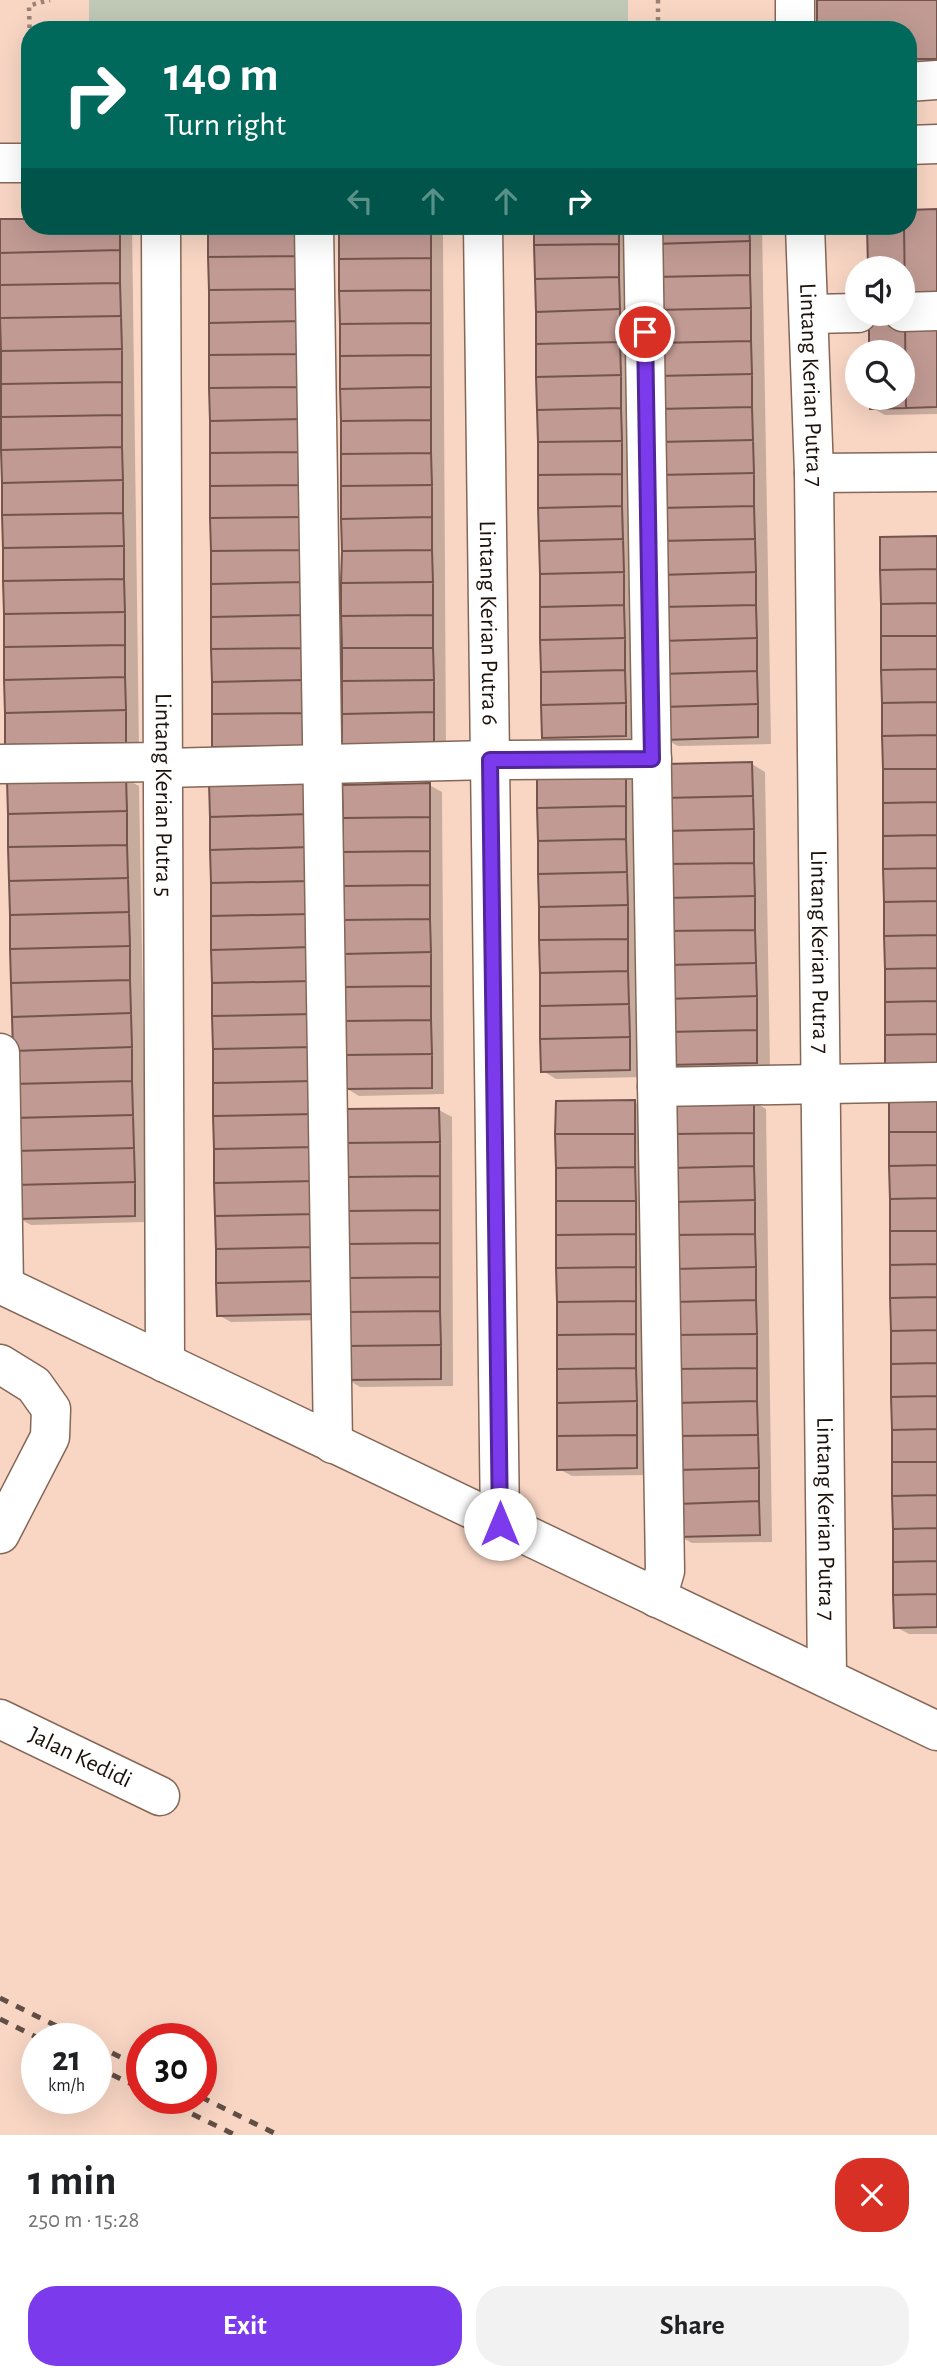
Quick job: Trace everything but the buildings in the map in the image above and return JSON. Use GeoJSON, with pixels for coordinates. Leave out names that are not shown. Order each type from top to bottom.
{"type":"FeatureCollection","features":[{"type":"Feature","properties":{"kind":"street"},"geometry":{"type":"LineString","coordinates":[[795,0],[795,21]]}},
{"type":"Feature","properties":{"kind":"street"},"geometry":{"type":"LineString","coordinates":[[917,81],[937,80]]}},
{"type":"Feature","properties":{"kind":"street"},"geometry":{"type":"LineString","coordinates":[[917,145],[937,144]]}},
{"type":"Feature","properties":{"kind":"street"},"geometry":{"type":"LineString","coordinates":[[0,163],[21,163]]}},
{"type":"Feature","properties":{"kind":"street","name":"Lintang Kerian Putra 5"},"geometry":{"type":"LineString","coordinates":[[161,235],[165,1363]]}},
{"type":"Feature","properties":{"kind":"street"},"geometry":{"type":"LineString","coordinates":[[314,235],[333,1444]]}},
{"type":"Feature","properties":{"kind":"street","name":"Lintang Kerian Putra 6"},"geometry":{"type":"LineString","coordinates":[[483,235],[500,1524]]}},
{"type":"Feature","properties":{"kind":"street"},"geometry":{"type":"LineString","coordinates":[[643,235],[665,1571],[657,1598]]}},
{"type":"Feature","properties":{"kind":"street","name":"Lintang Kerian Putra 7"},"geometry":{"type":"LineString","coordinates":[[805,235],[814,472],[827,1678]]}},
{"type":"Feature","properties":{"kind":"street"},"geometry":{"type":"LineString","coordinates":[[915,312],[937,311]]}},
{"type":"Feature","properties":{"kind":"street"},"geometry":{"type":"LineString","coordinates":[[808,314],[845,313]]}},
{"type":"Feature","properties":{"kind":"street"},"geometry":{"type":"LineString","coordinates":[[814,472],[937,472]]}},
{"type":"Feature","properties":{"kind":"street"},"geometry":{"type":"LineString","coordinates":[[0,764],[322,764],[652,759]]}},
{"type":"Feature","properties":{"kind":"street"},"geometry":{"type":"LineString","coordinates":[[0,1054],[2,1285],[937,1731]]}},
{"type":"Feature","properties":{"kind":"street"},"geometry":{"type":"LineString","coordinates":[[657,1087],[937,1082]]}},
{"type":"Feature","properties":{"kind":"street"},"geometry":{"type":"LineString","coordinates":[[0,1364],[34,1385],[51,1409],[51,1437],[0,1534]]}},
{"type":"Feature","properties":{"kind":"street","name":"Jalan Kedidi"},"geometry":{"type":"LineString","coordinates":[[0,1718],[160,1796]]}},
{"type":"Feature","properties":{"kind":"path"},"geometry":{"type":"LineString","coordinates":[[29,21],[29,7],[50,0]]}},
{"type":"Feature","properties":{"kind":"path"},"geometry":{"type":"LineString","coordinates":[[658,0],[658,21]]}},
{"type":"Feature","properties":{"kind":"green space"},"geometry":{"type":"Polygon","coordinates":[[[89,0],[628,0],[628,21],[89,21],[89,0]]]}},
{"type":"Feature","properties":{"kind":"railway"},"geometry":{"type":"LineString","coordinates":[[0,1998],[51,2023]]}},
{"type":"Feature","properties":{"kind":"railway"},"geometry":{"type":"LineString","coordinates":[[0,2019],[21,2030]]}},
{"type":"Feature","properties":{"kind":"railway"},"geometry":{"type":"LineString","coordinates":[[112,2053],[126,2060]]}},
{"type":"Feature","properties":{"kind":"railway"},"geometry":{"type":"LineString","coordinates":[[112,2075],[126,2081]]}},
{"type":"Feature","properties":{"kind":"railway"},"geometry":{"type":"LineString","coordinates":[[217,2105],[278,2135]]}},
{"type":"Feature","properties":{"kind":"railway"},"geometry":{"type":"LineString","coordinates":[[192,2114],[235,2135]]}},
{"type":"Feature","properties":{"kind":"route"},"geometry":{"type":"LineString","coordinates":[[500,1524],[490,760],[652,759],[645,332]]}}]}
